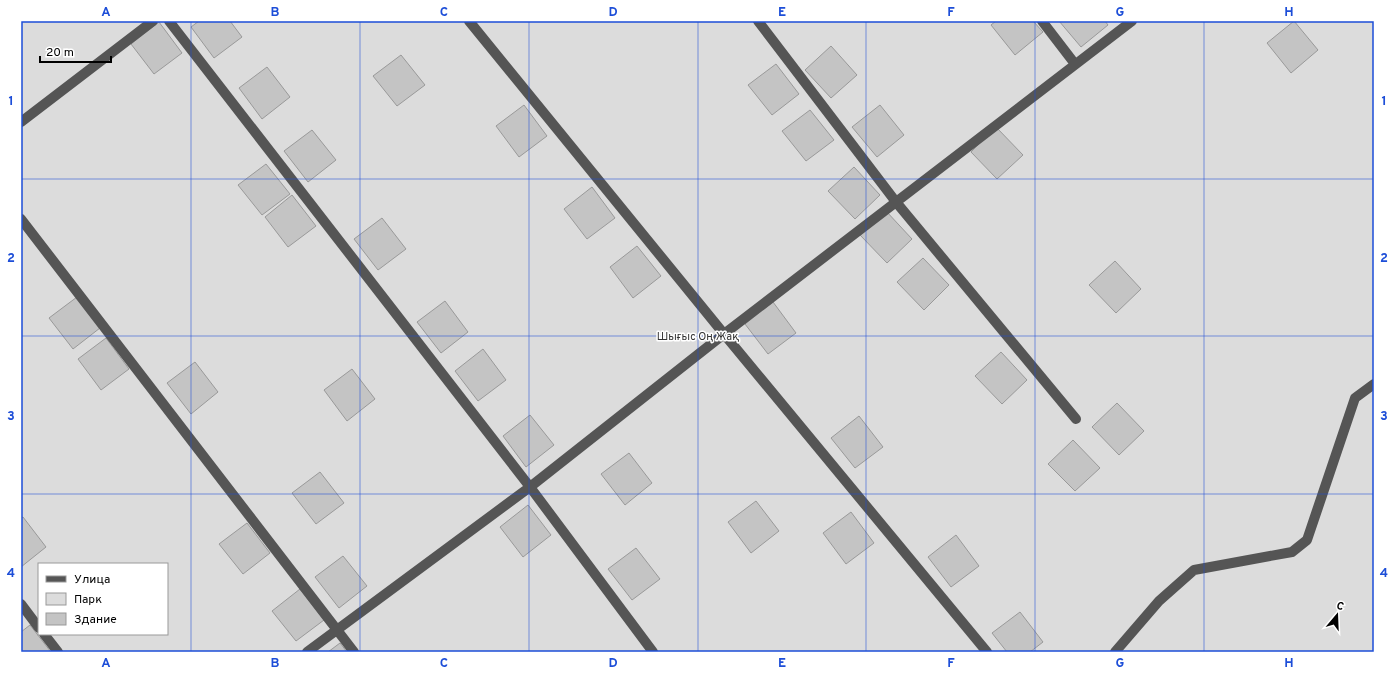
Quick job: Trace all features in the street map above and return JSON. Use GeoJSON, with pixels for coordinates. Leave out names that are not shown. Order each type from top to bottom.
{"type":"FeatureCollection","features":[{"type":"Feature","properties":{"kind":"street"},"geometry":{"type":"LineString","coordinates":[[21,122],[153,21]]}},
{"type":"Feature","properties":{"kind":"street"},"geometry":{"type":"LineString","coordinates":[[169,21],[530,487],[653,652]]}},
{"type":"Feature","properties":{"kind":"street"},"geometry":{"type":"LineString","coordinates":[[469,21],[724,334],[988,652]]}},
{"type":"Feature","properties":{"kind":"street"},"geometry":{"type":"LineString","coordinates":[[758,21],[896,202],[1076,419]]}},
{"type":"Feature","properties":{"kind":"street"},"geometry":{"type":"LineString","coordinates":[[1042,21],[1075,64]]}},
{"type":"Feature","properties":{"kind":"street"},"geometry":{"type":"LineString","coordinates":[[307,652],[530,487],[724,334],[1132,21]]}},
{"type":"Feature","properties":{"kind":"street"},"geometry":{"type":"LineString","coordinates":[[21,219],[354,652]]}},
{"type":"Feature","properties":{"kind":"street"},"geometry":{"type":"LineString","coordinates":[[1115,652],[1159,601],[1194,570],[1292,552],[1307,540],[1355,398],[1374,384]]}},
{"type":"Feature","properties":{"kind":"street"},"geometry":{"type":"LineString","coordinates":[[21,604],[38,627]]}},
{"type":"Feature","properties":{"kind":"street"},"geometry":{"type":"LineString","coordinates":[[45,635],[58,652]]}},
{"type":"Feature","properties":{"kind":"green space","name":"Шығыс Оң Жақ"},"geometry":{"type":"Polygon","coordinates":[[[21,21],[1374,21],[1374,652],[21,652],[21,21]]]}},
{"type":"Feature","properties":{"kind":"building"},"geometry":{"type":"Polygon","coordinates":[[[199,21],[230,21],[242,37],[214,58],[191,27],[199,21]]]}},
{"type":"Feature","properties":{"kind":"building"},"geometry":{"type":"Polygon","coordinates":[[[996,21],[1033,21],[1043,32],[1015,55],[991,25],[996,21]]]}},
{"type":"Feature","properties":{"kind":"building"},"geometry":{"type":"Polygon","coordinates":[[[1059,21],[1105,21],[1108,25],[1081,47],[1059,21]]]}},
{"type":"Feature","properties":{"kind":"building"},"geometry":{"type":"Polygon","coordinates":[[[1294,21],[1318,50],[1291,73],[1267,43],[1294,21]]]}},
{"type":"Feature","properties":{"kind":"building"},"geometry":{"type":"Polygon","coordinates":[[[159,22],[182,53],[154,74],[131,44],[159,22]]]}},
{"type":"Feature","properties":{"kind":"building"},"geometry":{"type":"Polygon","coordinates":[[[831,46],[857,75],[831,98],[805,70],[831,46]]]}},
{"type":"Feature","properties":{"kind":"building"},"geometry":{"type":"Polygon","coordinates":[[[401,55],[425,85],[397,106],[373,76],[401,55]]]}},
{"type":"Feature","properties":{"kind":"building"},"geometry":{"type":"Polygon","coordinates":[[[776,64],[799,94],[772,115],[748,85],[776,64]]]}},
{"type":"Feature","properties":{"kind":"building"},"geometry":{"type":"Polygon","coordinates":[[[267,67],[290,97],[262,119],[239,88],[267,67]]]}},
{"type":"Feature","properties":{"kind":"building"},"geometry":{"type":"Polygon","coordinates":[[[524,105],[547,136],[519,157],[496,126],[524,105]]]}},
{"type":"Feature","properties":{"kind":"building"},"geometry":{"type":"Polygon","coordinates":[[[880,105],[904,135],[877,157],[852,127],[880,105]]]}},
{"type":"Feature","properties":{"kind":"building"},"geometry":{"type":"Polygon","coordinates":[[[810,110],[834,140],[806,161],[782,131],[810,110]]]}},
{"type":"Feature","properties":{"kind":"building"},"geometry":{"type":"Polygon","coordinates":[[[996,127],[1023,155],[997,179],[971,152],[996,127]]]}},
{"type":"Feature","properties":{"kind":"building"},"geometry":{"type":"Polygon","coordinates":[[[312,130],[336,160],[308,182],[284,151],[312,130]]]}},
{"type":"Feature","properties":{"kind":"building"},"geometry":{"type":"Polygon","coordinates":[[[266,164],[290,194],[262,215],[238,185],[266,164]]]}},
{"type":"Feature","properties":{"kind":"building"},"geometry":{"type":"Polygon","coordinates":[[[854,167],[880,195],[855,219],[828,191],[854,167]]]}},
{"type":"Feature","properties":{"kind":"building"},"geometry":{"type":"Polygon","coordinates":[[[592,187],[615,218],[587,239],[564,209],[592,187]]]}},
{"type":"Feature","properties":{"kind":"building"},"geometry":{"type":"Polygon","coordinates":[[[292,195],[316,226],[288,247],[265,217],[292,195]]]}},
{"type":"Feature","properties":{"kind":"building"},"geometry":{"type":"Polygon","coordinates":[[[886,211],[912,239],[887,263],[860,235],[886,211]]]}},
{"type":"Feature","properties":{"kind":"building"},"geometry":{"type":"Polygon","coordinates":[[[382,218],[406,249],[378,270],[354,239],[382,218]]]}},
{"type":"Feature","properties":{"kind":"building"},"geometry":{"type":"Polygon","coordinates":[[[637,246],[661,276],[633,298],[610,267],[637,246]]]}},
{"type":"Feature","properties":{"kind":"building"},"geometry":{"type":"Polygon","coordinates":[[[923,258],[949,285],[924,310],[897,282],[923,258]]]}},
{"type":"Feature","properties":{"kind":"building"},"geometry":{"type":"Polygon","coordinates":[[[1115,261],[1141,289],[1116,313],[1089,285],[1115,261]]]}},
{"type":"Feature","properties":{"kind":"building"},"geometry":{"type":"Polygon","coordinates":[[[77,297],[100,328],[73,349],[49,318],[77,297]]]}},
{"type":"Feature","properties":{"kind":"building"},"geometry":{"type":"Polygon","coordinates":[[[445,301],[468,332],[441,353],[417,322],[445,301]]]}},
{"type":"Feature","properties":{"kind":"building"},"geometry":{"type":"Polygon","coordinates":[[[773,302],[796,333],[768,354],[745,324],[773,302]]]}},
{"type":"Feature","properties":{"kind":"building"},"geometry":{"type":"Polygon","coordinates":[[[106,338],[129,369],[101,390],[78,359],[106,338]]]}},
{"type":"Feature","properties":{"kind":"building"},"geometry":{"type":"Polygon","coordinates":[[[483,349],[506,380],[478,401],[455,371],[483,349]]]}},
{"type":"Feature","properties":{"kind":"building"},"geometry":{"type":"Polygon","coordinates":[[[1001,352],[1027,380],[1002,404],[975,376],[1001,352]]]}},
{"type":"Feature","properties":{"kind":"building"},"geometry":{"type":"Polygon","coordinates":[[[195,362],[218,392],[191,414],[167,383],[195,362]]]}},
{"type":"Feature","properties":{"kind":"building"},"geometry":{"type":"Polygon","coordinates":[[[352,369],[375,399],[347,421],[324,390],[352,369]]]}},
{"type":"Feature","properties":{"kind":"building"},"geometry":{"type":"Polygon","coordinates":[[[1117,403],[1144,431],[1119,455],[1092,427],[1117,403]]]}},
{"type":"Feature","properties":{"kind":"building"},"geometry":{"type":"Polygon","coordinates":[[[530,415],[554,445],[526,467],[503,436],[530,415]]]}},
{"type":"Feature","properties":{"kind":"building"},"geometry":{"type":"Polygon","coordinates":[[[859,416],[883,447],[855,468],[831,438],[859,416]]]}},
{"type":"Feature","properties":{"kind":"building"},"geometry":{"type":"Polygon","coordinates":[[[1073,440],[1100,468],[1075,491],[1048,464],[1073,440]]]}},
{"type":"Feature","properties":{"kind":"building"},"geometry":{"type":"Polygon","coordinates":[[[629,453],[652,483],[625,505],[601,474],[629,453]]]}},
{"type":"Feature","properties":{"kind":"building"},"geometry":{"type":"Polygon","coordinates":[[[320,472],[344,503],[316,524],[292,493],[320,472]]]}},
{"type":"Feature","properties":{"kind":"building"},"geometry":{"type":"Polygon","coordinates":[[[756,501],[779,531],[751,553],[728,522],[756,501]]]}},
{"type":"Feature","properties":{"kind":"building"},"geometry":{"type":"Polygon","coordinates":[[[528,505],[551,535],[523,557],[500,527],[528,505]]]}},
{"type":"Feature","properties":{"kind":"building"},"geometry":{"type":"Polygon","coordinates":[[[851,512],[874,543],[846,564],[823,533],[851,512]]]}},
{"type":"Feature","properties":{"kind":"building"},"geometry":{"type":"Polygon","coordinates":[[[23,517],[46,547],[21,567],[21,518],[23,517]]]}},
{"type":"Feature","properties":{"kind":"building"},"geometry":{"type":"Polygon","coordinates":[[[247,523],[270,553],[243,574],[219,544],[247,523]]]}},
{"type":"Feature","properties":{"kind":"building"},"geometry":{"type":"Polygon","coordinates":[[[956,535],[979,566],[951,587],[928,557],[956,535]]]}},
{"type":"Feature","properties":{"kind":"building"},"geometry":{"type":"Polygon","coordinates":[[[636,548],[660,579],[632,600],[608,569],[636,548]]]}},
{"type":"Feature","properties":{"kind":"building"},"geometry":{"type":"Polygon","coordinates":[[[343,556],[367,586],[339,608],[315,577],[343,556]]]}},
{"type":"Feature","properties":{"kind":"building"},"geometry":{"type":"Polygon","coordinates":[[[300,589],[324,620],[296,641],[272,611],[300,589]]]}},
{"type":"Feature","properties":{"kind":"building"},"geometry":{"type":"Polygon","coordinates":[[[1020,612],[1043,642],[1030,652],[1007,652],[992,633],[1020,612]]]}},
{"type":"Feature","properties":{"kind":"building"},"geometry":{"type":"Polygon","coordinates":[[[30,625],[51,652],[21,652],[21,632],[30,625]]]}},
{"type":"Feature","properties":{"kind":"building"},"geometry":{"type":"Polygon","coordinates":[[[340,643],[347,652],[328,652],[340,643]]]}}]}
